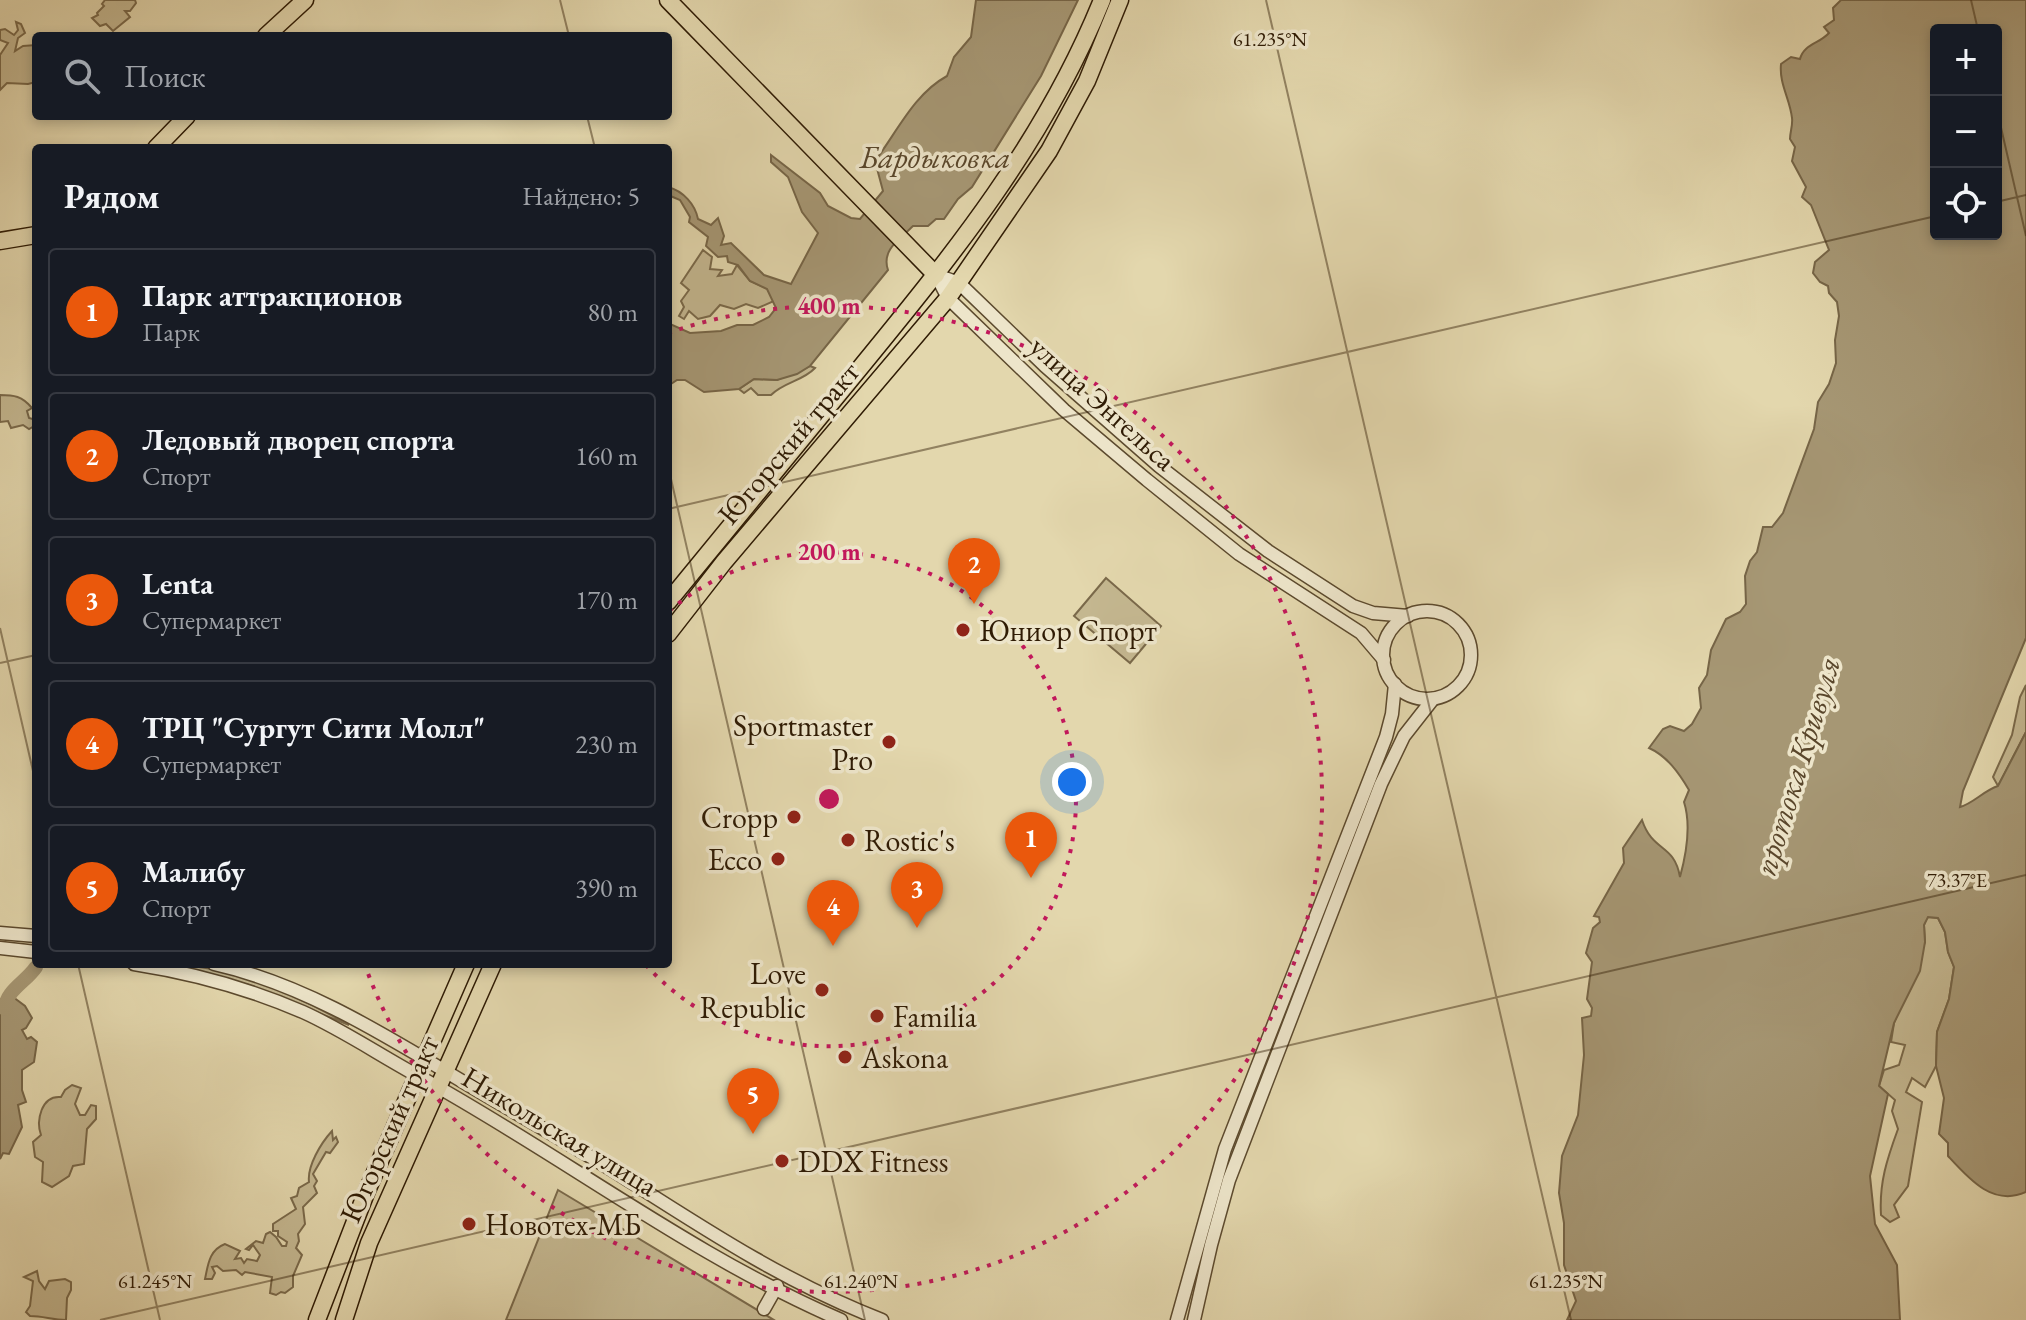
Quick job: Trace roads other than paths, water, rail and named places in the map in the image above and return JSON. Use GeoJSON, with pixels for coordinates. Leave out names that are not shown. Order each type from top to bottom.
{"type":"FeatureCollection","features":[{"type":"Feature","properties":{"kind":"main road"},"geometry":{"type":"LineString","coordinates":[[270,32],[305,0]]}},
{"type":"Feature","properties":{"kind":"main road","name":"улица Энгельса"},"geometry":{"type":"LineString","coordinates":[[668,0],[936,275]]}},
{"type":"Feature","properties":{"kind":"main road","name":"Югорский тракт"},"geometry":{"type":"LineString","coordinates":[[672,597],[936,275],[985,210],[1021,158],[1076,61],[1102,0]]}},
{"type":"Feature","properties":{"kind":"main road","name":"Югорский тракт"},"geometry":{"type":"LineString","coordinates":[[672,629],[724,562],[959,283],[1049,151],[1087,81],[1120,0]]}},
{"type":"Feature","properties":{"kind":"main road"},"geometry":{"type":"LineString","coordinates":[[160,144],[183,120]]}},
{"type":"Feature","properties":{"kind":"main road"},"geometry":{"type":"LineString","coordinates":[[0,241],[32,236]]}},
{"type":"Feature","properties":{"kind":"main road","name":"Югорский тракт"},"geometry":{"type":"LineString","coordinates":[[317,1320],[366,1193],[464,968]]}},
{"type":"Feature","properties":{"kind":"main road","name":"Югорский тракт"},"geometry":{"type":"LineString","coordinates":[[344,1320],[369,1243],[491,968]]}},
{"type":"Feature","properties":{"kind":"street","name":"улица Энгельса"},"geometry":{"type":"LineString","coordinates":[[936,275],[959,283],[1124,436],[1196,497],[1256,542],[1353,606],[1373,613],[1408,616]]}},
{"type":"Feature","properties":{"kind":"street","name":"улица Энгельса"},"geometry":{"type":"LineString","coordinates":[[936,275],[948,298],[1064,410],[1247,560],[1361,633],[1384,660]]}},
{"type":"Feature","properties":{"kind":"street"},"geometry":{"type":"LineString","coordinates":[[1247,560],[1256,542]]}},
{"type":"Feature","properties":{"kind":"street"},"geometry":{"type":"LineString","coordinates":[[1422,611],[1445,614],[1457,623],[1470,642],[1471,657],[1464,679],[1447,694],[1433,699],[1410,696],[1395,684],[1384,660],[1387,638],[1395,625],[1408,616],[1422,611]]}},
{"type":"Feature","properties":{"kind":"street"},"geometry":{"type":"LineString","coordinates":[[1177,1320],[1225,1149],[1386,737],[1395,684]]}},
{"type":"Feature","properties":{"kind":"street"},"geometry":{"type":"LineString","coordinates":[[1194,1320],[1214,1232],[1254,1111],[1381,784],[1404,736],[1433,699]]}},
{"type":"Feature","properties":{"kind":"street"},"geometry":{"type":"LineString","coordinates":[[0,933],[32,936]]}},
{"type":"Feature","properties":{"kind":"street"},"geometry":{"type":"LineString","coordinates":[[0,948],[32,952]]}},
{"type":"Feature","properties":{"kind":"street","name":"Никольская улица"},"geometry":{"type":"LineString","coordinates":[[155,968],[217,980],[329,1025],[438,1087],[708,1252],[774,1290],[841,1320]]}},
{"type":"Feature","properties":{"kind":"street","name":"Никольская улица"},"geometry":{"type":"LineString","coordinates":[[228,968],[313,998],[548,1131],[783,1276],[882,1320]]}},
{"type":"Feature","properties":{"kind":"street"},"geometry":{"type":"LineString","coordinates":[[764,1309],[783,1276]]}},
{"type":"Feature","properties":{"kind":"water","name":"Бардыковка"},"geometry":{"type":"Polygon","coordinates":[[[976,0],[1078,0],[1041,76],[972,187],[958,199],[944,219],[936,219],[928,226],[913,226],[898,240],[887,257],[888,270],[810,366],[777,380],[754,379],[739,389],[704,392],[685,380],[672,383],[672,325],[690,333],[721,331],[737,325],[753,325],[769,317],[776,308],[767,289],[750,281],[738,265],[728,262],[727,256],[718,257],[706,246],[708,237],[689,222],[690,217],[680,200],[672,197],[672,189],[688,199],[698,219],[711,225],[718,218],[724,236],[721,245],[731,243],[764,275],[791,284],[818,233],[802,212],[788,177],[771,162],[771,155],[820,193],[828,206],[851,218],[860,219],[883,191],[875,161],[916,103],[947,76],[954,57],[971,37],[976,0]]]}},
{"type":"Feature","properties":{"kind":"water","name":"протока Кривуля"},"geometry":{"type":"Polygon","coordinates":[[[1841,0],[2026,0],[2026,638],[1963,791],[1960,807],[1998,786],[2026,732],[2026,1192],[2003,1196],[1982,1188],[1948,1156],[1948,1143],[1939,1134],[1944,1098],[1936,1066],[1937,1032],[1949,999],[1954,967],[1938,918],[1928,917],[1924,925],[1925,942],[1920,971],[1894,1023],[1879,1086],[1888,1094],[1870,1176],[1875,1224],[1897,1265],[1900,1320],[1567,1320],[1576,1301],[1564,1265],[1564,1223],[1559,1193],[1562,1156],[1578,1115],[1584,1055],[1582,1018],[1591,1016],[1592,1008],[1587,999],[1592,962],[1586,953],[1593,928],[1600,922],[1599,917],[1594,916],[1624,863],[1623,848],[1642,820],[1652,838],[1673,858],[1680,877],[1687,840],[1684,802],[1689,790],[1672,766],[1649,748],[1663,729],[1670,726],[1684,731],[1701,708],[1699,688],[1707,675],[1711,650],[1726,619],[1740,612],[1746,604],[1745,576],[1750,561],[1757,552],[1763,527],[1772,527],[1783,513],[1814,429],[1818,402],[1829,384],[1836,363],[1837,302],[1829,293],[1828,286],[1813,273],[1815,262],[1829,250],[1811,205],[1802,197],[1806,187],[1792,161],[1795,147],[1790,139],[1792,118],[1781,71],[1781,64],[1791,57],[1800,59],[1808,47],[1825,37],[1829,33],[1824,27],[1834,20],[1833,8],[1841,0]]]}},
{"type":"Feature","properties":{"kind":"water"},"geometry":{"type":"Polygon","coordinates":[[[9,994],[25,1006],[32,1018],[22,1030],[27,1039],[31,1037],[37,1042],[34,1062],[22,1070],[22,1090],[26,1102],[18,1105],[22,1127],[9,1154],[3,1153],[0,1159],[0,1000],[9,994]]]}},
{"type":"Feature","properties":{"kind":"waterway"},"geometry":{"type":"LineString","coordinates":[[5,1009],[8,997],[35,968]]}},
{"type":"Feature","properties":{"kind":"place","name":"Ледовый дворец спорта"},"geometry":{"type":"Point","coordinates":[974,604]}},
{"type":"Feature","properties":{"kind":"place","name":"Юниор Спорт"},"geometry":{"type":"Point","coordinates":[963,630]}},
{"type":"Feature","properties":{"kind":"place","name":"Sportmaster Pro"},"geometry":{"type":"Point","coordinates":[889,742]}},
{"type":"Feature","properties":{"kind":"place","name":"Cropp"},"geometry":{"type":"Point","coordinates":[794,817]}},
{"type":"Feature","properties":{"kind":"place","name":"Rostic's"},"geometry":{"type":"Point","coordinates":[848,840]}},
{"type":"Feature","properties":{"kind":"place","name":"Ecco"},"geometry":{"type":"Point","coordinates":[778,859]}},
{"type":"Feature","properties":{"kind":"place","name":"Парк аттракционов"},"geometry":{"type":"Point","coordinates":[1031,878]}},
{"type":"Feature","properties":{"kind":"place","name":"Lenta"},"geometry":{"type":"Point","coordinates":[917,928]}},
{"type":"Feature","properties":{"kind":"place","name":"ТРЦ \"Сургут Сити Молл\""},"geometry":{"type":"Point","coordinates":[833,946]}},
{"type":"Feature","properties":{"kind":"place","name":"Love Republic"},"geometry":{"type":"Point","coordinates":[822,990]}},
{"type":"Feature","properties":{"kind":"place","name":"Familia"},"geometry":{"type":"Point","coordinates":[877,1016]}},
{"type":"Feature","properties":{"kind":"place","name":"Askona"},"geometry":{"type":"Point","coordinates":[845,1057]}},
{"type":"Feature","properties":{"kind":"place","name":"Малибу"},"geometry":{"type":"Point","coordinates":[753,1134]}},
{"type":"Feature","properties":{"kind":"place","name":"DDX Fitness"},"geometry":{"type":"Point","coordinates":[782,1161]}},
{"type":"Feature","properties":{"kind":"place","name":"Новотех-МБ"},"geometry":{"type":"Point","coordinates":[469,1224]}}]}
